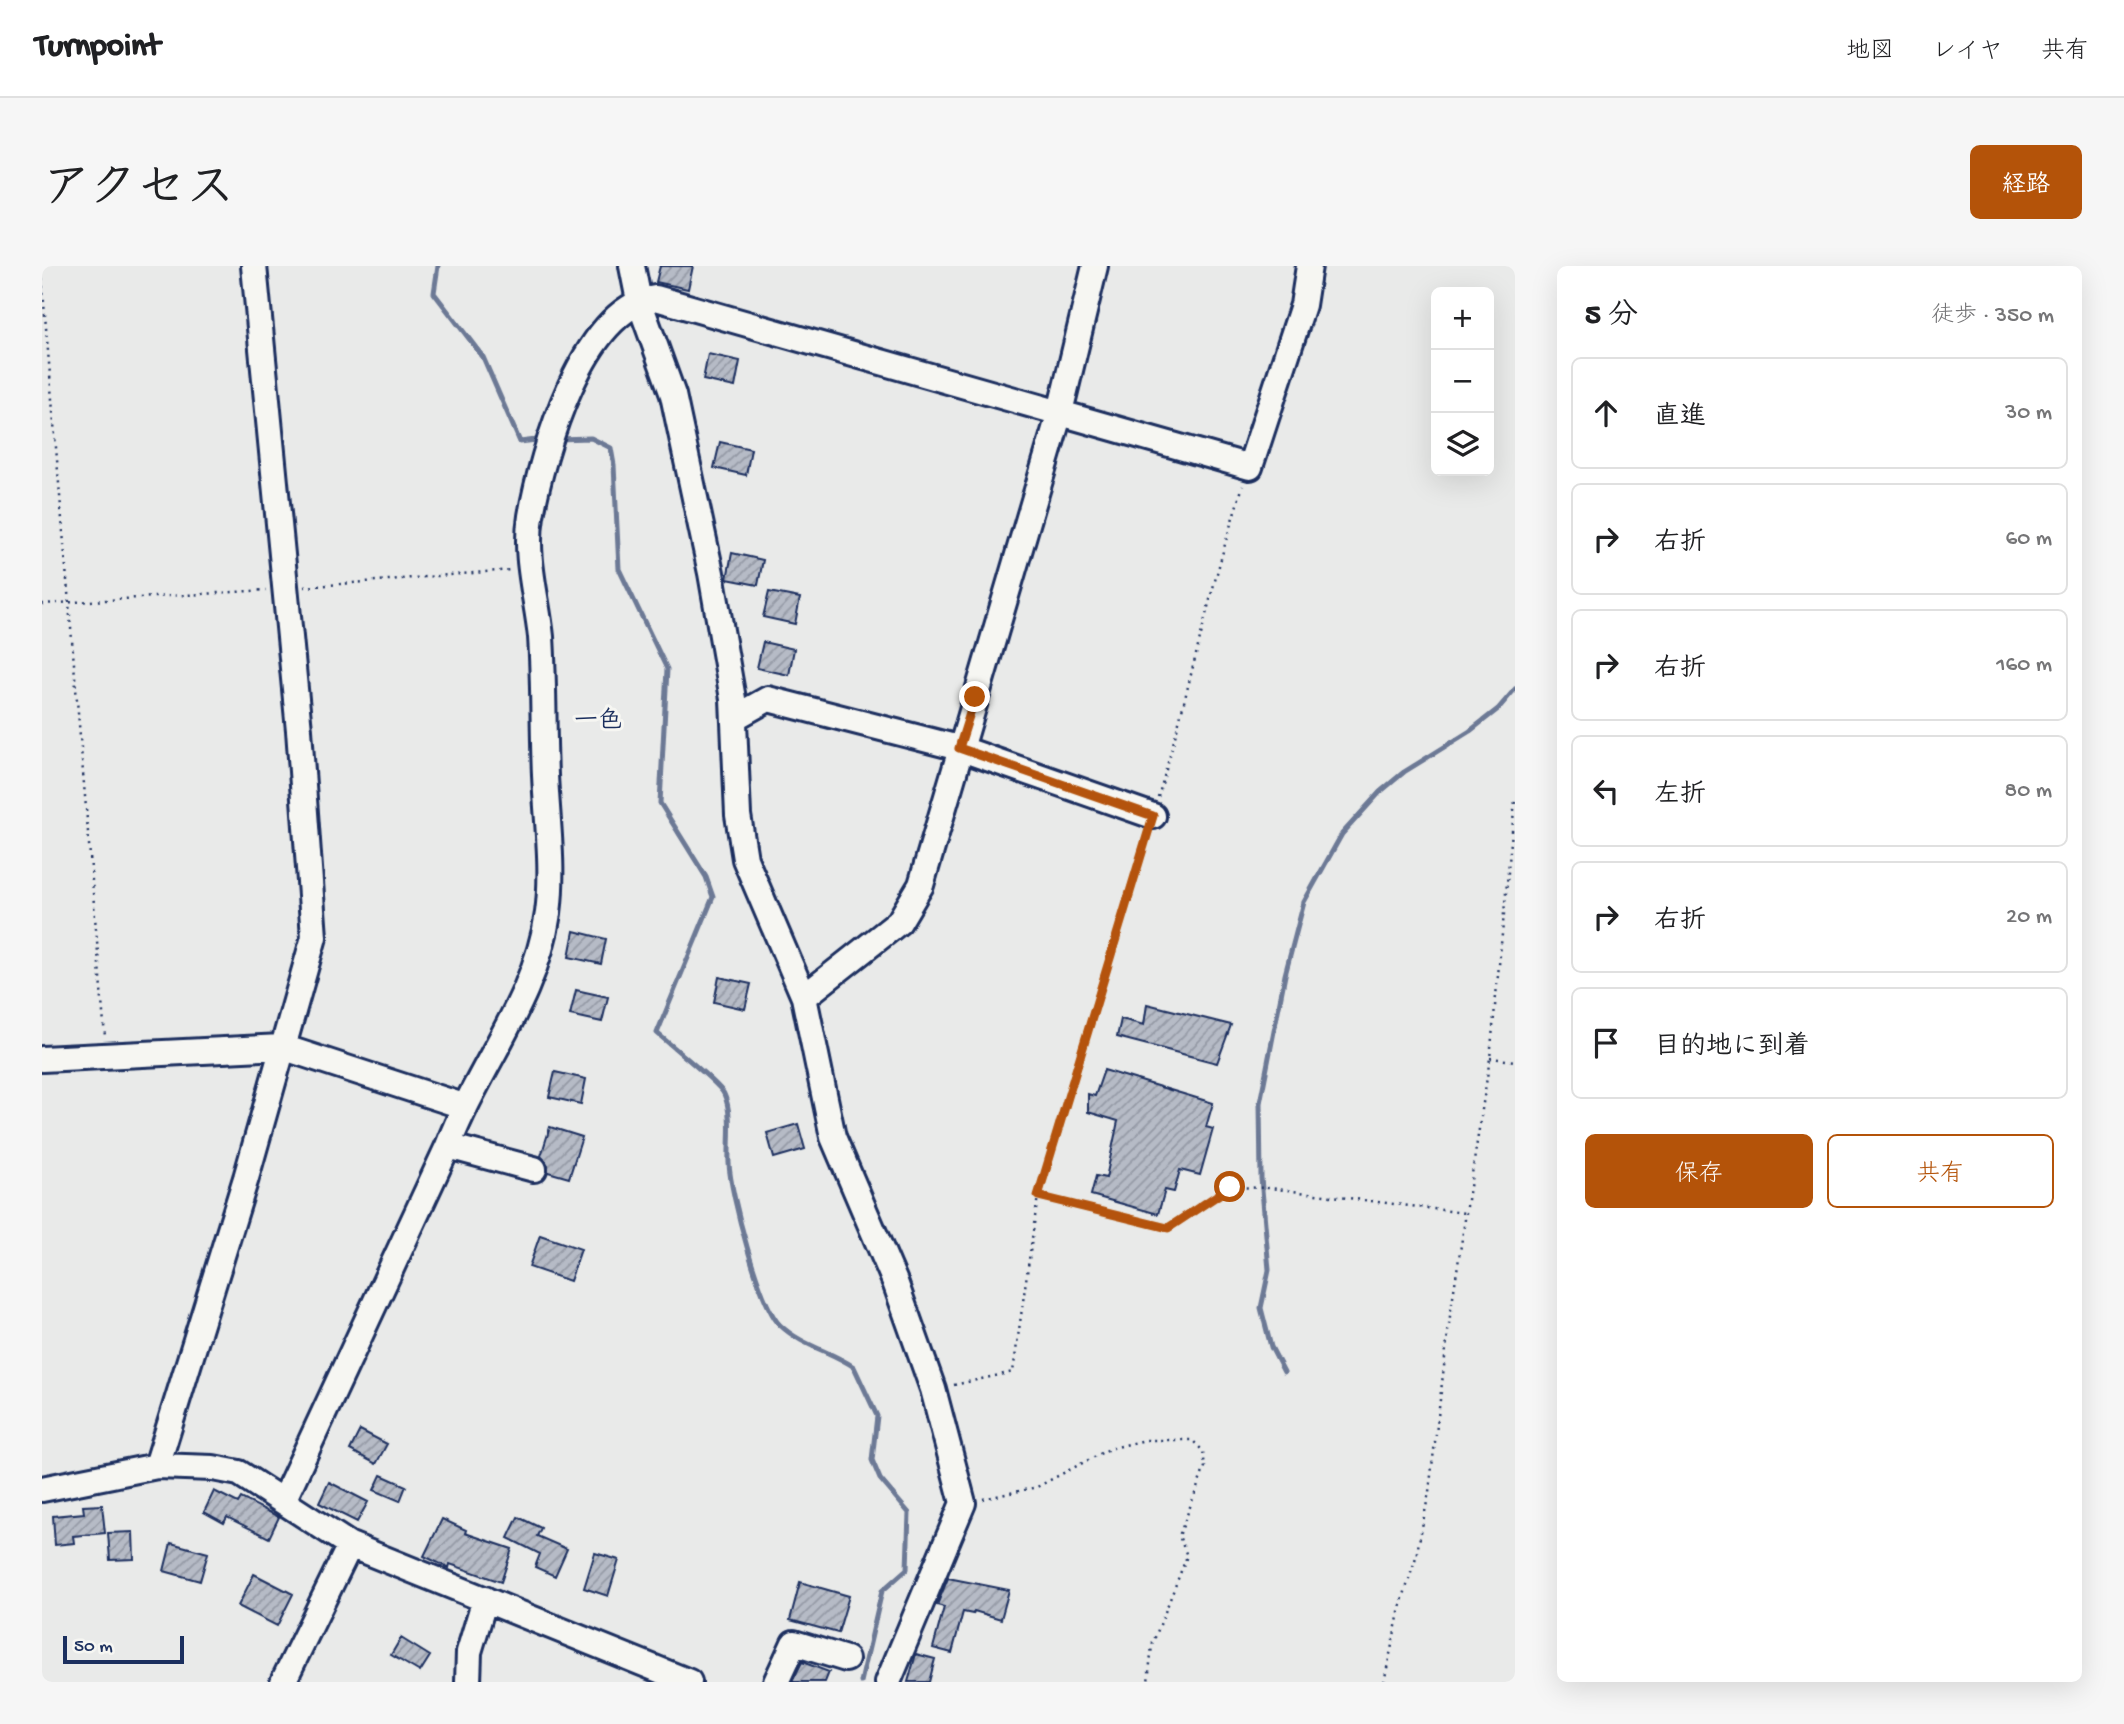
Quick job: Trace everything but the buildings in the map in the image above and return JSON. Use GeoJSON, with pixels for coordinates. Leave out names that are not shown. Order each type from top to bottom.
{"type":"FeatureCollection","features":[{"type":"Feature","properties":{"kind":"street"},"geometry":{"type":"LineString","coordinates":[[157,1466],[314,937],[299,730],[254,266]]}},
{"type":"Feature","properties":{"kind":"street"},"geometry":{"type":"LineString","coordinates":[[632,266],[639,300],[673,395],[716,599],[734,718],[738,815],[745,859],[804,998],[833,1137],[895,1282],[933,1389],[962,1503],[888,1682]]}},
{"type":"Feature","properties":{"kind":"street"},"geometry":{"type":"LineString","coordinates":[[804,998],[899,922],[921,886],[959,748],[1060,412],[1095,266]]}},
{"type":"Feature","properties":{"kind":"street"},"geometry":{"type":"LineString","coordinates":[[283,1501],[448,1146],[463,1106],[510,1027],[540,950],[548,912],[549,862],[541,638],[530,543],[531,517],[555,423],[577,372],[600,332],[639,300],[656,298],[1250,467],[1303,305],[1309,266]]}},
{"type":"Feature","properties":{"kind":"street"},"geometry":{"type":"LineString","coordinates":[[734,718],[768,699],[959,748],[1153,816]]}},
{"type":"Feature","properties":{"kind":"street"},"geometry":{"type":"LineString","coordinates":[[42,1059],[282,1048],[463,1106]]}},
{"type":"Feature","properties":{"kind":"street"},"geometry":{"type":"LineString","coordinates":[[448,1146],[534,1169]]}},
{"type":"Feature","properties":{"kind":"street"},"geometry":{"type":"LineString","coordinates":[[42,1489],[157,1466],[213,1468],[239,1474],[349,1545],[689,1682]]}},
{"type":"Feature","properties":{"kind":"street"},"geometry":{"type":"LineString","coordinates":[[283,1682],[349,1545]]}},
{"type":"Feature","properties":{"kind":"street"},"geometry":{"type":"LineString","coordinates":[[468,1682],[469,1652],[485,1599]]}},
{"type":"Feature","properties":{"kind":"street"},"geometry":{"type":"LineString","coordinates":[[776,1682],[793,1643],[846,1660]]}},
{"type":"Feature","properties":{"kind":"path"},"geometry":{"type":"LineString","coordinates":[[42,279],[107,1058]]}},
{"type":"Feature","properties":{"kind":"path"},"geometry":{"type":"LineString","coordinates":[[933,1389],[1013,1372],[1038,1196],[1182,717],[1226,538],[1250,467]]}},
{"type":"Feature","properties":{"kind":"path"},"geometry":{"type":"LineString","coordinates":[[1384,1682],[1400,1608],[1416,1557],[1429,1492],[1489,1058],[1515,800]]}},
{"type":"Feature","properties":{"kind":"path"},"geometry":{"type":"LineString","coordinates":[[1489,1058],[1515,1061]]}},
{"type":"Feature","properties":{"kind":"path"},"geometry":{"type":"LineString","coordinates":[[1038,1196],[1168,1228],[1230,1187],[1269,1188],[1466,1213]]}},
{"type":"Feature","properties":{"kind":"path"},"geometry":{"type":"LineString","coordinates":[[962,1503],[1037,1488],[1110,1449],[1145,1440],[1192,1440],[1203,1451],[1205,1467],[1179,1536],[1187,1556],[1152,1645],[1149,1682]]}},
{"type":"Feature","properties":{"kind":"waterway"},"geometry":{"type":"LineString","coordinates":[[438,266],[434,293],[483,357],[520,442],[544,439]]}},
{"type":"Feature","properties":{"kind":"waterway"},"geometry":{"type":"LineString","coordinates":[[557,439],[591,438],[611,448],[619,569],[667,669],[660,803],[706,877],[713,897],[657,1033],[724,1094],[730,1128],[731,1178],[747,1248],[764,1296],[780,1325],[807,1343],[854,1367],[877,1416],[872,1460],[880,1479],[909,1513],[907,1569],[882,1591],[861,1682]]}},
{"type":"Feature","properties":{"kind":"waterway"},"geometry":{"type":"LineString","coordinates":[[1284,1372],[1271,1347],[1261,1308],[1269,1270],[1261,1178],[1260,1103],[1285,975],[1304,902],[1342,834],[1380,792],[1404,772],[1470,731],[1498,709],[1515,689]]}},
{"type":"Feature","properties":{"kind":"district","name":"一色"},"geometry":{"type":"Point","coordinates":[598,719]}},
{"type":"Feature","properties":{"kind":"route"},"geometry":{"type":"LineString","coordinates":[[975,697],[959,748],[1153,816],[1038,1196],[1168,1228],[1230,1187]]}}]}
